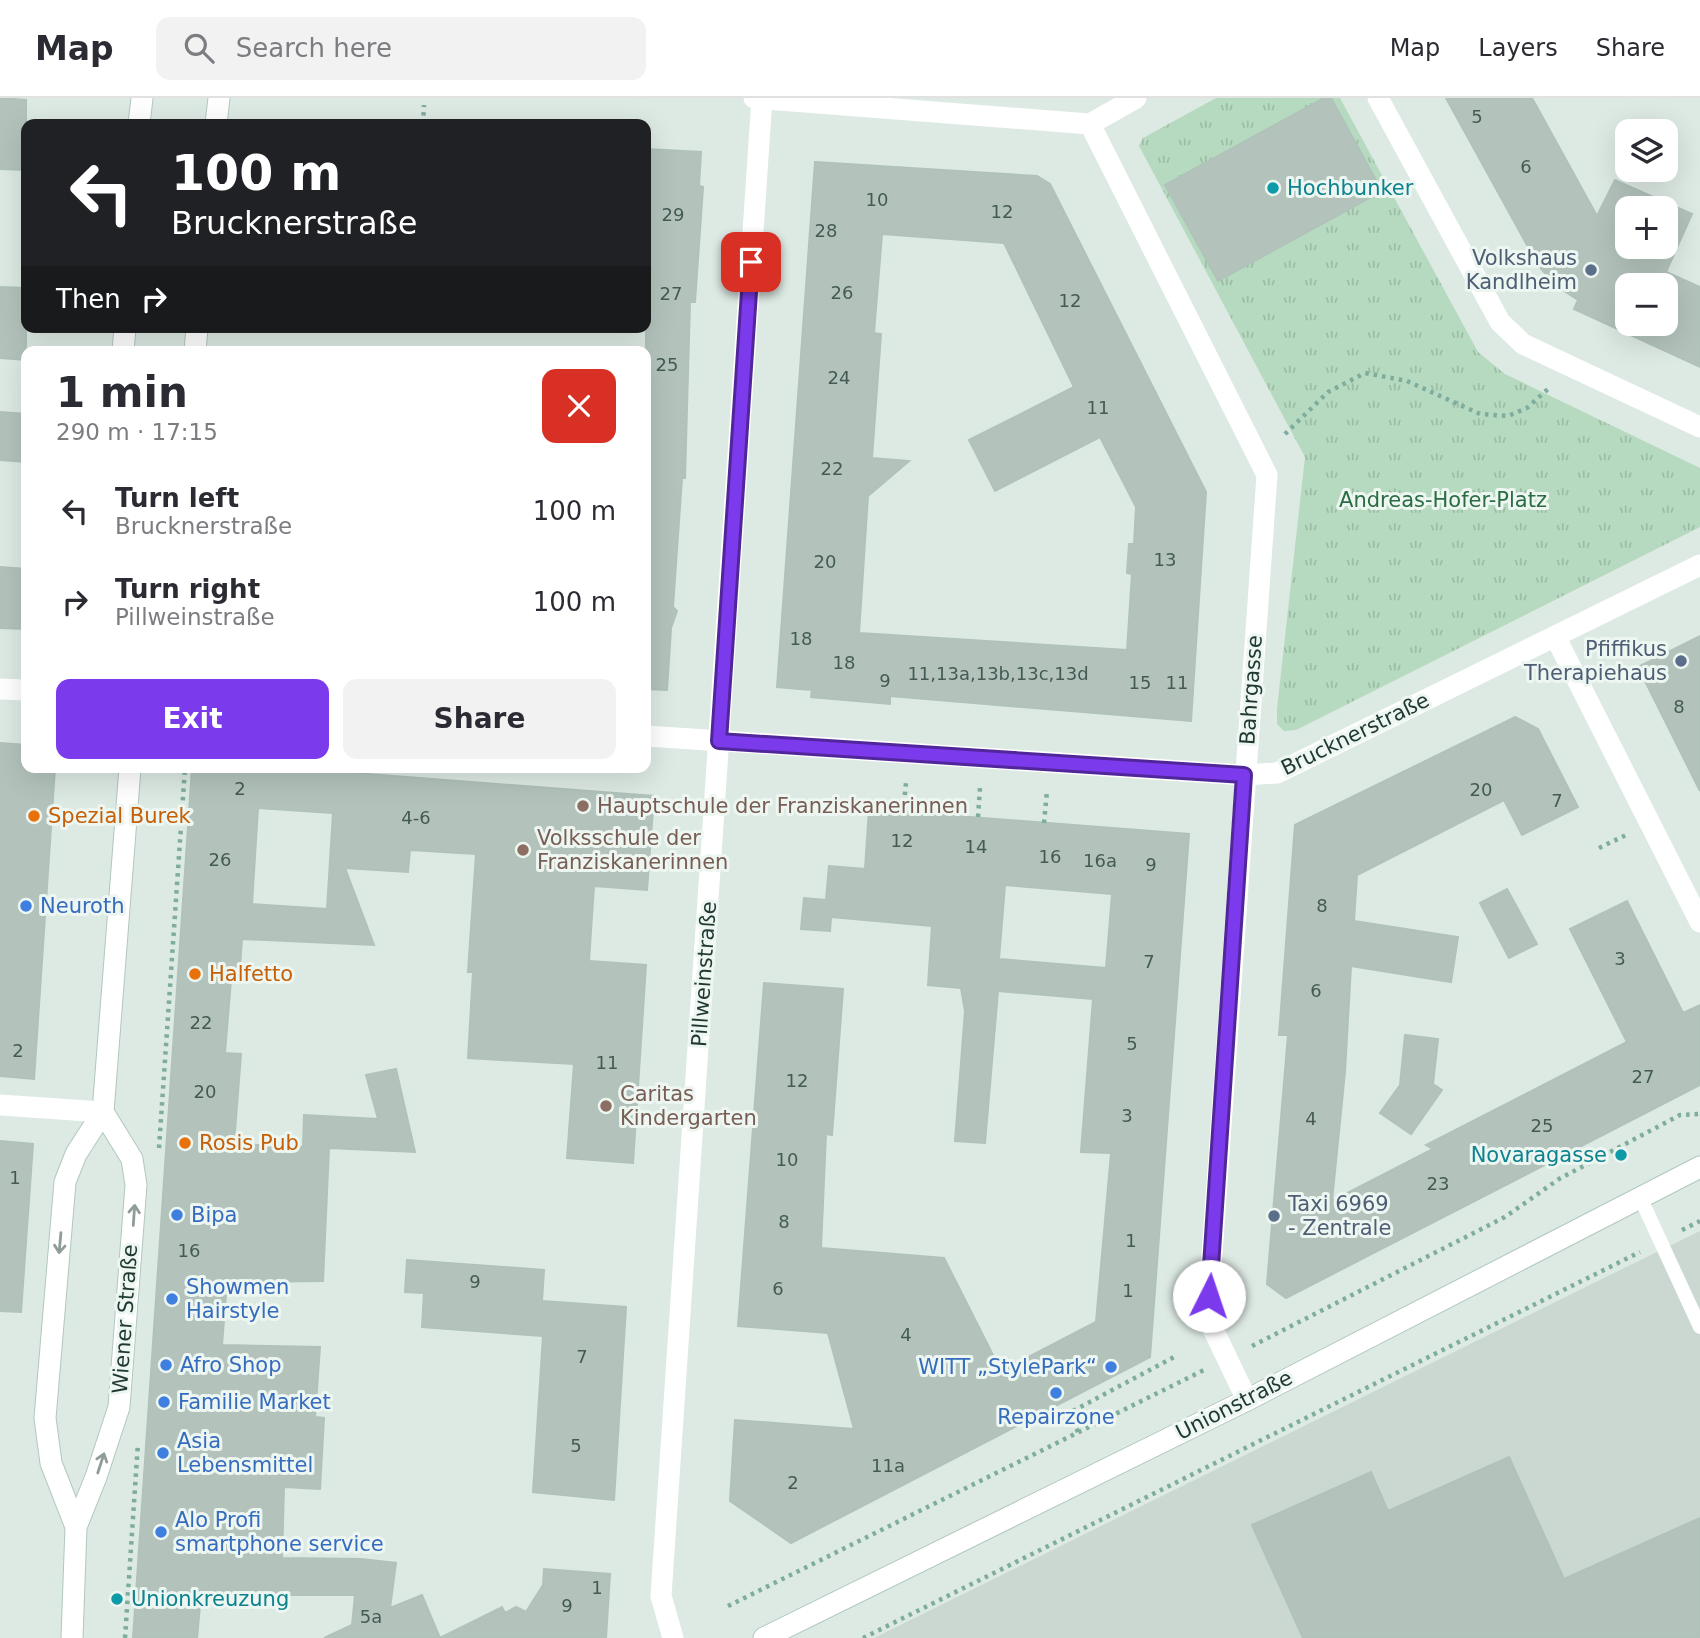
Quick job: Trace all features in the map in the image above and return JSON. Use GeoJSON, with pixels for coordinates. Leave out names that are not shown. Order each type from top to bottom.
{"type":"FeatureCollection","features":[{"type":"Feature","properties":{"kind":"street"},"geometry":{"type":"LineString","coordinates":[[140,119],[142,98]]}},
{"type":"Feature","properties":{"kind":"street"},"geometry":{"type":"LineString","coordinates":[[217,119],[219,98]]}},
{"type":"Feature","properties":{"kind":"street"},"geometry":{"type":"LineString","coordinates":[[754,98],[1090,124],[1136,98]]}},
{"type":"Feature","properties":{"kind":"street","name":"Pillweinstraße"},"geometry":{"type":"LineString","coordinates":[[673,1638],[661,1596],[762,98]]}},
{"type":"Feature","properties":{"kind":"street"},"geometry":{"type":"LineString","coordinates":[[1378,98],[1500,322],[1523,344],[1700,427]]}},
{"type":"Feature","properties":{"kind":"street","name":"Bahrgasse"},"geometry":{"type":"LineString","coordinates":[[1090,124],[1267,475],[1209,1296],[1213,1329],[1247,1400]]}},
{"type":"Feature","properties":{"kind":"street","name":"Brucknerstraße"},"geometry":{"type":"LineString","coordinates":[[651,736],[1244,775],[1277,773],[1700,565]]}},
{"type":"Feature","properties":{"kind":"street"},"geometry":{"type":"LineString","coordinates":[[1555,636],[1700,922]]}},
{"type":"Feature","properties":{"kind":"street"},"geometry":{"type":"LineString","coordinates":[[0,689],[21,690]]}},
{"type":"Feature","properties":{"kind":"street","name":"Wiener Straße"},"geometry":{"type":"LineString","coordinates":[[76,1527],[51,1463],[45,1418],[65,1182],[76,1154],[103,1112],[130,773]]}},
{"type":"Feature","properties":{"kind":"street"},"geometry":{"type":"LineString","coordinates":[[0,1105],[103,1112]]}},
{"type":"Feature","properties":{"kind":"street","name":"Wiener Straße"},"geometry":{"type":"LineString","coordinates":[[72,1638],[76,1527],[119,1407],[136,1185],[132,1158],[103,1112]]}},
{"type":"Feature","properties":{"kind":"street","name":"Unionstraße"},"geometry":{"type":"LineString","coordinates":[[764,1638],[1247,1400],[1700,1167]]}},
{"type":"Feature","properties":{"kind":"lane"},"geometry":{"type":"LineString","coordinates":[[1640,1197],[1700,1327]]}},
{"type":"Feature","properties":{"kind":"path"},"geometry":{"type":"LineString","coordinates":[[423,119],[424,105]]}},
{"type":"Feature","properties":{"kind":"path"},"geometry":{"type":"LineString","coordinates":[[1285,434],[1328,392],[1365,373],[1407,381],[1480,414],[1508,416],[1527,408],[1548,389]]}},
{"type":"Feature","properties":{"kind":"path"},"geometry":{"type":"LineString","coordinates":[[903,812],[906,783]]}},
{"type":"Feature","properties":{"kind":"path"},"geometry":{"type":"LineString","coordinates":[[978,817],[980,788]]}},
{"type":"Feature","properties":{"kind":"path"},"geometry":{"type":"LineString","coordinates":[[1044,823],[1047,791]]}},
{"type":"Feature","properties":{"kind":"path"},"geometry":{"type":"LineString","coordinates":[[1598,848],[1626,835]]}},
{"type":"Feature","properties":{"kind":"path"},"geometry":{"type":"LineString","coordinates":[[863,1638],[1660,1241]]}},
{"type":"Feature","properties":{"kind":"path"},"geometry":{"type":"LineString","coordinates":[[1078,1432],[1069,1413],[1176,1356]]}},
{"type":"Feature","properties":{"kind":"shaded area"},"geometry":{"type":"Polygon","coordinates":[[[1700,1231],[1700,1638],[874,1638],[1610,1275],[1700,1231]]]}},
{"type":"Feature","properties":{"kind":"green space","name":"Andreas-Hofer-Platz"},"geometry":{"type":"Polygon","coordinates":[[[1216,98],[1340,98],[1478,352],[1505,374],[1700,468],[1700,527],[1296,730],[1284,731],[1277,724],[1277,709],[1305,457],[1139,146],[1143,138],[1216,98]]]}},
{"type":"Feature","properties":{"kind":"building"},"geometry":{"type":"Polygon","coordinates":[[[0,98],[26,100],[26,119],[21,119],[21,170],[0,169],[0,98]]]}},
{"type":"Feature","properties":{"kind":"building","name":"Hochbunker"},"geometry":{"type":"Polygon","coordinates":[[[1324,98],[1331,98],[1382,191],[1218,281],[1165,185],[1324,98]]]}},
{"type":"Feature","properties":{"kind":"building"},"geometry":{"type":"Polygon","coordinates":[[[1446,98],[1532,98],[1597,216],[1615,180],[1651,196],[1615,196],[1615,259],[1672,259],[1666,272],[1668,273],[1615,273],[1615,328],[1574,309],[1578,300],[1555,285],[1538,265],[1446,98]]]}},
{"type":"Feature","properties":{"kind":"building"},"geometry":{"type":"Polygon","coordinates":[[[651,149],[701,152],[699,186],[703,187],[695,302],[690,302],[685,478],[682,478],[673,607],[677,611],[671,628],[667,690],[651,689],[651,346],[646,346],[646,333],[651,333],[651,149]]]}},
{"type":"Feature","properties":{"kind":"building"},"geometry":{"type":"Polygon","coordinates":[[[815,162],[1037,176],[1050,184],[1206,492],[1191,721],[890,696],[890,704],[811,697],[812,690],[777,687],[815,162]],[[882,234],[874,333],[881,334],[872,458],[909,461],[868,496],[859,633],[1127,650],[1132,574],[1127,573],[1129,544],[1134,544],[1136,507],[1100,437],[995,491],[969,440],[1074,387],[1004,243],[882,234]]]}},
{"type":"Feature","properties":{"kind":"building"},"geometry":{"type":"Polygon","coordinates":[[[1678,208],[1692,214],[1678,245],[1678,208]]]}},
{"type":"Feature","properties":{"kind":"building"},"geometry":{"type":"Polygon","coordinates":[[[1678,277],[1700,287],[1700,367],[1633,336],[1678,336],[1678,277]]]}},
{"type":"Feature","properties":{"kind":"building"},"geometry":{"type":"Polygon","coordinates":[[[0,287],[21,288],[21,333],[26,333],[26,346],[21,346],[21,360],[0,358],[0,287]]]}},
{"type":"Feature","properties":{"kind":"building"},"geometry":{"type":"Polygon","coordinates":[[[0,412],[21,414],[21,462],[0,460],[0,412]]]}},
{"type":"Feature","properties":{"kind":"building"},"geometry":{"type":"Polygon","coordinates":[[[0,567],[21,569],[21,629],[0,628],[0,567]]]}},
{"type":"Feature","properties":{"kind":"building"},"geometry":{"type":"Polygon","coordinates":[[[1700,636],[1700,791],[1638,667],[1700,636]]]}},
{"type":"Feature","properties":{"kind":"building"},"geometry":{"type":"Polygon","coordinates":[[[1515,717],[1538,729],[1578,807],[1522,835],[1504,800],[1357,875],[1354,921],[1458,937],[1451,982],[1351,966],[1345,1072],[1332,1201],[1433,1149],[1426,1145],[1627,1042],[1570,929],[1627,901],[1683,1013],[1700,1005],[1700,1085],[1286,1298],[1267,1284],[1288,1035],[1279,1035],[1295,825],[1515,717]]]}},
{"type":"Feature","properties":{"kind":"building"},"geometry":{"type":"Polygon","coordinates":[[[0,743],[21,745],[21,773],[55,773],[34,1079],[0,1076],[0,743]]]}},
{"type":"Feature","properties":{"kind":"building"},"geometry":{"type":"Polygon","coordinates":[[[192,773],[356,773],[654,796],[647,890],[594,886],[589,961],[646,965],[633,1163],[567,1158],[574,1064],[468,1058],[473,972],[468,972],[476,854],[410,850],[408,872],[345,868],[374,945],[242,939],[239,981],[231,980],[225,1053],[241,1054],[234,1144],[303,1147],[304,1115],[378,1119],[366,1075],[396,1069],[415,1152],[329,1148],[323,1281],[227,1282],[222,1345],[320,1347],[315,1417],[324,1418],[320,1489],[284,1487],[282,1558],[361,1559],[396,1563],[390,1608],[422,1595],[440,1638],[324,1638],[352,1625],[355,1595],[201,1595],[197,1638],[133,1638],[192,773]],[[258,808],[252,904],[327,909],[333,813],[258,808]]]}},
{"type":"Feature","properties":{"kind":"building"},"geometry":{"type":"Polygon","coordinates":[[[869,809],[1189,834],[1150,1357],[791,1543],[730,1501],[735,1420],[854,1429],[828,1333],[738,1326],[764,983],[843,989],[832,1135],[826,1134],[821,1248],[944,1258],[1001,1371],[1096,1322],[1111,1153],[1081,1152],[1093,999],[998,991],[985,1143],[955,1141],[965,1011],[961,988],[928,985],[932,926],[831,917],[830,931],[801,929],[804,898],[826,900],[829,866],[865,869],[869,809]],[[1005,885],[999,959],[1106,968],[1112,894],[1005,885]]]}},
{"type":"Feature","properties":{"kind":"building"},"geometry":{"type":"Polygon","coordinates":[[[1507,889],[1537,944],[1509,958],[1480,903],[1507,889]]]}},
{"type":"Feature","properties":{"kind":"building"},"geometry":{"type":"Polygon","coordinates":[[[1405,1035],[1438,1039],[1433,1084],[1442,1090],[1411,1134],[1380,1113],[1400,1085],[1405,1035]]]}},
{"type":"Feature","properties":{"kind":"building"},"geometry":{"type":"Polygon","coordinates":[[[0,1141],[33,1144],[21,1312],[0,1311],[0,1141]]]}},
{"type":"Feature","properties":{"kind":"building"},"geometry":{"type":"Polygon","coordinates":[[[407,1260],[544,1270],[542,1301],[626,1307],[614,1500],[533,1492],[543,1336],[422,1327],[424,1293],[405,1292],[407,1260]]]}},
{"type":"Feature","properties":{"kind":"building"},"geometry":{"type":"Polygon","coordinates":[[[1509,1457],[1564,1579],[1700,1518],[1700,1638],[1303,1638],[1252,1525],[1371,1472],[1388,1511],[1509,1457]]]}},
{"type":"Feature","properties":{"kind":"building"},"geometry":{"type":"Polygon","coordinates":[[[544,1569],[610,1574],[606,1638],[440,1638],[502,1607],[505,1613],[516,1607],[526,1612],[543,1585],[544,1569]]]}},
{"type":"Feature","properties":{"kind":"place","name":"Hochbunker"},"geometry":{"type":"Point","coordinates":[1273,188]}},
{"type":"Feature","properties":{"kind":"place","name":"Volkshaus Kandlheim"},"geometry":{"type":"Point","coordinates":[1591,270]}},
{"type":"Feature","properties":{"kind":"place","name":"Pfiffikus Therapiehaus"},"geometry":{"type":"Point","coordinates":[1681,661]}},
{"type":"Feature","properties":{"kind":"place","name":"Hauptschule der Franziskanerinnen"},"geometry":{"type":"Point","coordinates":[583,806]}},
{"type":"Feature","properties":{"kind":"place","name":"Spezial Burek"},"geometry":{"type":"Point","coordinates":[34,816]}},
{"type":"Feature","properties":{"kind":"place","name":"Volksschule der Franziskanerinnen"},"geometry":{"type":"Point","coordinates":[523,850]}},
{"type":"Feature","properties":{"kind":"place","name":"Neuroth"},"geometry":{"type":"Point","coordinates":[26,906]}},
{"type":"Feature","properties":{"kind":"place","name":"Halfetto"},"geometry":{"type":"Point","coordinates":[195,974]}},
{"type":"Feature","properties":{"kind":"place","name":"Caritas Kindergarten"},"geometry":{"type":"Point","coordinates":[606,1106]}},
{"type":"Feature","properties":{"kind":"place","name":"Rosis Pub"},"geometry":{"type":"Point","coordinates":[185,1143]}},
{"type":"Feature","properties":{"kind":"place","name":"Novaragasse"},"geometry":{"type":"Point","coordinates":[1621,1155]}},
{"type":"Feature","properties":{"kind":"place","name":"Bipa"},"geometry":{"type":"Point","coordinates":[177,1215]}},
{"type":"Feature","properties":{"kind":"place","name":"Taxi 6969 - Zentrale"},"geometry":{"type":"Point","coordinates":[1274,1216]}},
{"type":"Feature","properties":{"kind":"place","name":"Showmen Hairstyle"},"geometry":{"type":"Point","coordinates":[172,1299]}},
{"type":"Feature","properties":{"kind":"place","name":"Afro Shop"},"geometry":{"type":"Point","coordinates":[166,1365]}},
{"type":"Feature","properties":{"kind":"place","name":"WITT „StylePark“"},"geometry":{"type":"Point","coordinates":[1111,1367]}},
{"type":"Feature","properties":{"kind":"place","name":"Repairzone"},"geometry":{"type":"Point","coordinates":[1056,1393]}},
{"type":"Feature","properties":{"kind":"place","name":"Familie Market"},"geometry":{"type":"Point","coordinates":[164,1402]}},
{"type":"Feature","properties":{"kind":"place","name":"Asia Lebensmittel"},"geometry":{"type":"Point","coordinates":[163,1453]}},
{"type":"Feature","properties":{"kind":"place","name":"Alo Profi smartphone service"},"geometry":{"type":"Point","coordinates":[161,1532]}},
{"type":"Feature","properties":{"kind":"place","name":"Unionkreuzung"},"geometry":{"type":"Point","coordinates":[117,1599]}},
{"type":"Feature","properties":{"kind":"route"},"geometry":{"type":"LineString","coordinates":[[751,262],[719,741],[1244,775],[1209,1296]]}}]}
